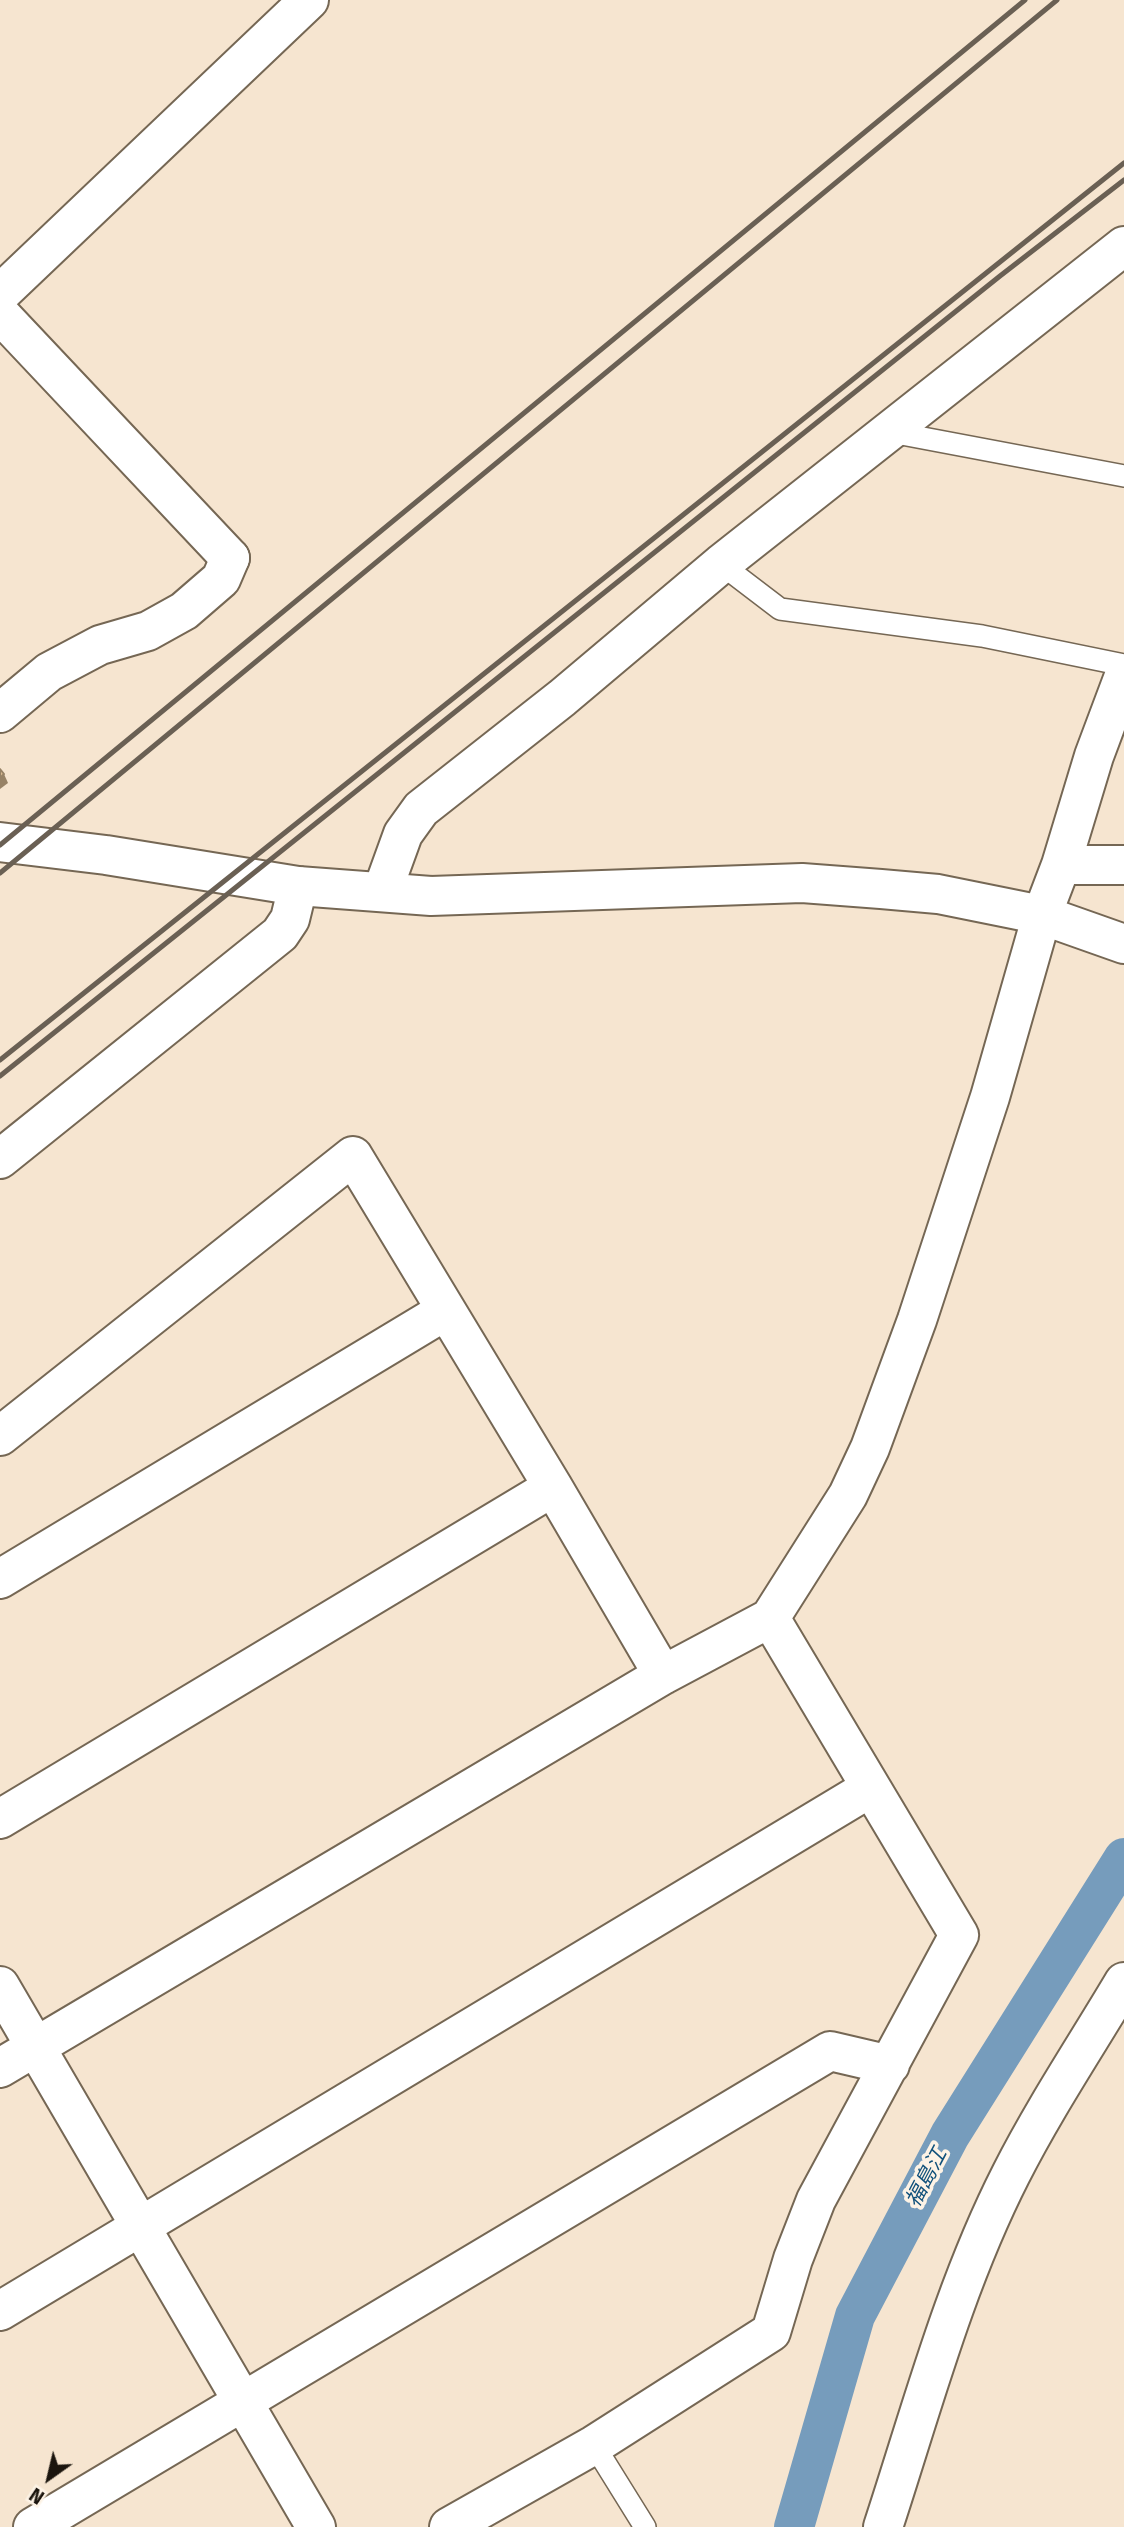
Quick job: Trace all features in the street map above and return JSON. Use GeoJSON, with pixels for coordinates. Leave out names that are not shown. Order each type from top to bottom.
{"type":"FeatureCollection","features":[{"type":"Feature","properties":{"kind":"street"},"geometry":{"type":"LineString","coordinates":[[0,294],[309,0]]}},
{"type":"Feature","properties":{"kind":"street"},"geometry":{"type":"LineString","coordinates":[[382,892],[403,834],[421,809],[562,698],[721,564],[1124,246]]}},
{"type":"Feature","properties":{"kind":"street"},"geometry":{"type":"LineString","coordinates":[[0,314],[230,558],[221,579],[184,611],[148,631],[100,645],[49,672],[0,713]]}},
{"type":"Feature","properties":{"kind":"street"},"geometry":{"type":"LineString","coordinates":[[0,2068],[663,1675],[770,1618],[848,1495],[870,1448],[917,1320],[990,1097],[1042,915],[1061,865],[1094,756],[1124,676]]}},
{"type":"Feature","properties":{"kind":"street"},"geometry":{"type":"LineString","coordinates":[[0,842],[106,855],[299,886],[431,896],[802,883],[938,894],[1042,915],[1124,944]]}},
{"type":"Feature","properties":{"kind":"street"},"geometry":{"type":"LineString","coordinates":[[1061,865],[1124,865]]}},
{"type":"Feature","properties":{"kind":"street"},"geometry":{"type":"LineString","coordinates":[[0,1159],[280,934],[290,919],[299,886]]}},
{"type":"Feature","properties":{"kind":"street"},"geometry":{"type":"LineString","coordinates":[[0,1436],[353,1156],[663,1675]]}},
{"type":"Feature","properties":{"kind":"street"},"geometry":{"type":"LineString","coordinates":[[0,1579],[445,1311]]}},
{"type":"Feature","properties":{"kind":"street"},"geometry":{"type":"LineString","coordinates":[[0,1819],[553,1487]]}},
{"type":"Feature","properties":{"kind":"street"},"geometry":{"type":"LineString","coordinates":[[449,2527],[594,2445],[771,2332],[793,2259],[816,2200],[959,1935],[770,1618]]}},
{"type":"Feature","properties":{"kind":"street"},"geometry":{"type":"LineString","coordinates":[[0,2311],[870,1788]]}},
{"type":"Feature","properties":{"kind":"street"},"geometry":{"type":"LineString","coordinates":[[883,2527],[935,2360],[962,2284],[1010,2175],[1051,2101],[1124,1982]]}},
{"type":"Feature","properties":{"kind":"street"},"geometry":{"type":"LineString","coordinates":[[0,1986],[317,2527]]}},
{"type":"Feature","properties":{"kind":"street"},"geometry":{"type":"LineString","coordinates":[[33,2527],[830,2051],[890,2065]]}},
{"type":"Feature","properties":{"kind":"lane"},"geometry":{"type":"LineString","coordinates":[[891,432],[1124,476]]}},
{"type":"Feature","properties":{"kind":"lane"},"geometry":{"type":"LineString","coordinates":[[721,564],[780,609],[982,636],[1124,665]]}},
{"type":"Feature","properties":{"kind":"lane"},"geometry":{"type":"LineString","coordinates":[[594,2445],[645,2527]]}},
{"type":"Feature","properties":{"kind":"waterway","name":"福島江"},"geometry":{"type":"LineString","coordinates":[[794,2527],[855,2316],[950,2135],[1124,1858]]}},
{"type":"Feature","properties":{"kind":"railway"},"geometry":{"type":"LineString","coordinates":[[0,845],[1025,0]]}},
{"type":"Feature","properties":{"kind":"railway"},"geometry":{"type":"LineString","coordinates":[[0,873],[1057,0]]}},
{"type":"Feature","properties":{"kind":"railway"},"geometry":{"type":"LineString","coordinates":[[0,1060],[1124,163]]}},
{"type":"Feature","properties":{"kind":"railway"},"geometry":{"type":"LineString","coordinates":[[0,1076],[1000,276],[1124,180]]}}]}
